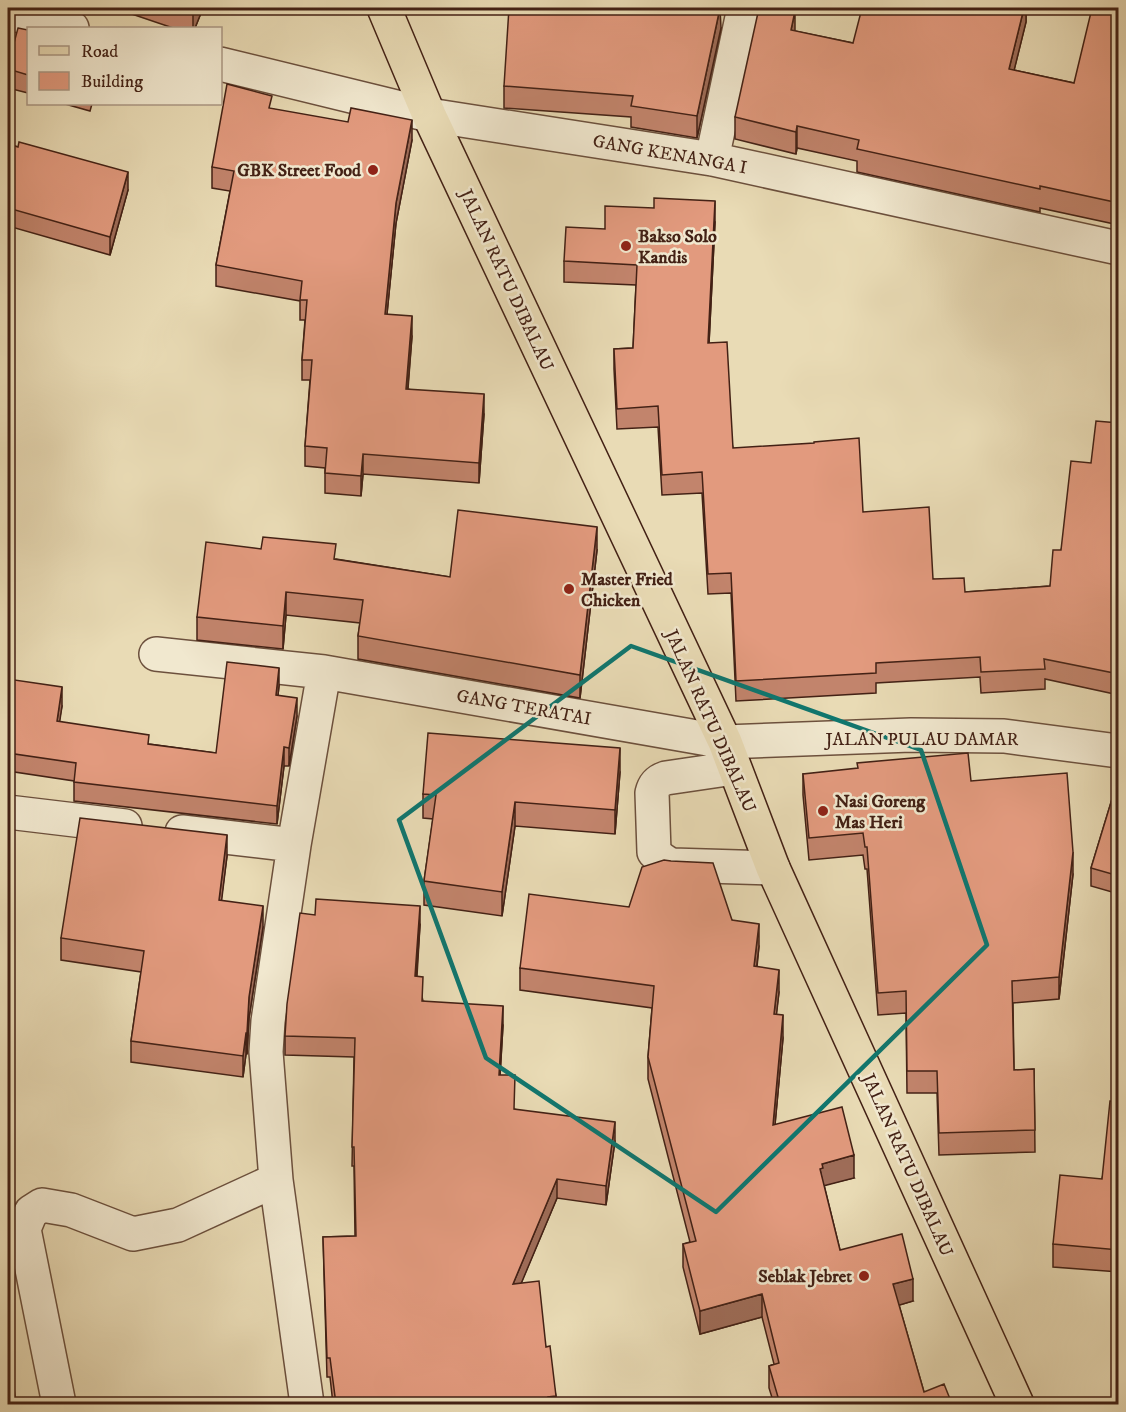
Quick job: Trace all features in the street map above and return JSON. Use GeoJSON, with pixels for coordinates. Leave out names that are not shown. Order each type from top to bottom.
{"type":"FeatureCollection","features":[{"type":"Feature","properties":{"kind":"main road","name":"JALAN RATU DIBALAU"},"geometry":{"type":"LineString","coordinates":[[384,8],[429,115],[729,755],[773,868],[1017,1404]]}},
{"type":"Feature","properties":{"kind":"street"},"geometry":{"type":"LineString","coordinates":[[712,159],[744,8]]}},
{"type":"Feature","properties":{"kind":"street"},"geometry":{"type":"LineString","coordinates":[[8,14],[67,27]]}},
{"type":"Feature","properties":{"kind":"street","name":"GANG KENANGA I"},"geometry":{"type":"LineString","coordinates":[[222,64],[429,115],[712,159],[1119,248]]}},
{"type":"Feature","properties":{"kind":"street","name":"GANG TERATAI"},"geometry":{"type":"LineString","coordinates":[[156,654],[324,672],[729,755]]}},
{"type":"Feature","properties":{"kind":"street"},"geometry":{"type":"LineString","coordinates":[[307,1404],[276,1180],[266,1052],[268,1021],[294,845],[324,672]]}},
{"type":"Feature","properties":{"kind":"street","name":"JALAN PULAU DAMAR"},"geometry":{"type":"LineString","coordinates":[[729,755],[911,735],[1004,736],[1119,751]]}},
{"type":"Feature","properties":{"kind":"street"},"geometry":{"type":"LineString","coordinates":[[729,755],[666,778],[654,786],[652,793],[654,852],[660,859],[672,865],[773,868]]}},
{"type":"Feature","properties":{"kind":"street"},"geometry":{"type":"LineString","coordinates":[[8,812],[294,845]]}},
{"type":"Feature","properties":{"kind":"street"},"geometry":{"type":"LineString","coordinates":[[58,1404],[24,1229],[31,1212],[42,1205],[71,1210],[133,1234],[178,1225],[276,1180]]}},
{"type":"Feature","properties":{"kind":"highlighted area"},"geometry":{"type":"Polygon","coordinates":[[[631,646],[921,750],[987,945],[716,1212],[486,1058],[399,820],[631,646]]]}},
{"type":"Feature","properties":{"kind":"building"},"geometry":{"type":"Polygon","coordinates":[[[174,8],[195,8],[193,14],[174,8]]]}},
{"type":"Feature","properties":{"kind":"building"},"geometry":{"type":"Polygon","coordinates":[[[509,8],[720,8],[697,116],[631,106],[633,96],[504,86],[509,8]]]}},
{"type":"Feature","properties":{"kind":"building"},"geometry":{"type":"Polygon","coordinates":[[[759,8],[795,11],[791,30],[853,43],[862,8],[1024,8],[1009,69],[1074,83],[1092,8],[1119,8],[1119,203],[1040,186],[1040,189],[857,149],[859,140],[797,126],[796,132],[735,117],[759,8]]]}},
{"type":"Feature","properties":{"kind":"building"},"geometry":{"type":"Polygon","coordinates":[[[18,28],[27,30],[27,75],[8,69],[18,28]]]}},
{"type":"Feature","properties":{"kind":"building"},"geometry":{"type":"Polygon","coordinates":[[[227,84],[272,96],[269,108],[348,122],[351,108],[412,120],[396,203],[385,314],[412,316],[406,389],[484,394],[479,463],[363,454],[361,476],[325,473],[327,448],[305,446],[312,360],[302,360],[307,300],[300,300],[302,281],[216,265],[234,171],[212,167],[227,84]]]}},
{"type":"Feature","properties":{"kind":"building"},"geometry":{"type":"Polygon","coordinates":[[[19,142],[128,172],[110,237],[8,208],[8,144],[18,147],[19,142]]]}},
{"type":"Feature","properties":{"kind":"building"},"geometry":{"type":"Polygon","coordinates":[[[654,198],[715,201],[708,343],[727,342],[733,448],[859,438],[863,512],[929,507],[933,579],[964,578],[965,592],[1050,586],[1053,550],[1061,550],[1071,461],[1091,463],[1096,421],[1119,423],[1119,674],[1044,659],[1045,669],[981,672],[980,657],[876,663],[876,673],[736,681],[731,573],[708,574],[702,472],[662,475],[658,406],[617,409],[614,349],[633,348],[637,265],[564,261],[566,227],[605,229],[605,206],[654,208],[654,198]]]}},
{"type":"Feature","properties":{"kind":"building"},"geometry":{"type":"Polygon","coordinates":[[[458,510],[597,527],[580,675],[358,636],[363,600],[286,592],[283,626],[197,617],[206,542],[261,549],[263,537],[336,544],[334,559],[450,577],[458,510]]]}},
{"type":"Feature","properties":{"kind":"building"},"geometry":{"type":"Polygon","coordinates":[[[227,662],[279,668],[276,695],[297,698],[289,748],[284,747],[277,806],[74,782],[76,763],[8,753],[8,679],[62,687],[57,721],[149,735],[148,744],[216,753],[227,662]]]}},
{"type":"Feature","properties":{"kind":"building"},"geometry":{"type":"Polygon","coordinates":[[[428,733],[620,748],[615,810],[515,802],[502,892],[424,881],[436,795],[423,794],[428,733]]]}},
{"type":"Feature","properties":{"kind":"building"},"geometry":{"type":"Polygon","coordinates":[[[968,753],[971,781],[1067,773],[1073,852],[1059,977],[1012,981],[1014,1070],[1034,1069],[1035,1130],[939,1133],[937,1071],[907,1071],[906,991],[878,993],[867,847],[865,847],[863,833],[809,838],[803,774],[858,768],[857,763],[968,753]]]}},
{"type":"Feature","properties":{"kind":"building"},"geometry":{"type":"Polygon","coordinates":[[[1119,776],[1119,876],[1091,868],[1119,776]]]}},
{"type":"Feature","properties":{"kind":"building"},"geometry":{"type":"Polygon","coordinates":[[[80,818],[227,835],[219,900],[263,906],[249,997],[243,1056],[131,1041],[144,951],[61,938],[80,818]]]}},
{"type":"Feature","properties":{"kind":"building"},"geometry":{"type":"Polygon","coordinates":[[[664,860],[713,863],[732,920],[759,924],[754,966],[779,970],[774,1014],[783,1015],[773,1125],[842,1107],[854,1155],[822,1164],[823,1168],[820,1169],[840,1250],[902,1234],[913,1279],[893,1284],[924,1392],[944,1384],[952,1404],[780,1404],[769,1366],[779,1363],[762,1294],[700,1311],[683,1244],[696,1241],[648,1057],[654,986],[520,968],[529,894],[629,907],[642,867],[664,860]]]}},
{"type":"Feature","properties":{"kind":"building"},"geometry":{"type":"Polygon","coordinates":[[[316,899],[420,906],[415,976],[423,977],[422,1001],[503,1006],[499,1075],[515,1075],[514,1109],[615,1122],[606,1186],[557,1179],[513,1284],[539,1281],[546,1347],[550,1346],[556,1396],[548,1397],[549,1404],[336,1404],[330,1358],[327,1358],[323,1237],[356,1236],[354,1147],[352,1147],[355,1038],[285,1036],[287,1004],[300,913],[315,915],[316,899]]]}},
{"type":"Feature","properties":{"kind":"building"},"geometry":{"type":"Polygon","coordinates":[[[1110,1101],[1119,1102],[1119,1250],[1053,1244],[1060,1175],[1102,1179],[1110,1101]]]}},
{"type":"Feature","properties":{"kind":"building"},"geometry":{"type":"Polygon","coordinates":[[[8,1339],[16,1404],[8,1404],[8,1339]]]}},
{"type":"Feature","properties":{"kind":"place","name":"GBK Street Food"},"geometry":{"type":"Point","coordinates":[373,170]}},
{"type":"Feature","properties":{"kind":"place","name":"Bakso Solo Kandis"},"geometry":{"type":"Point","coordinates":[626,246]}},
{"type":"Feature","properties":{"kind":"place","name":"Master Fried Chicken"},"geometry":{"type":"Point","coordinates":[569,589]}},
{"type":"Feature","properties":{"kind":"place","name":"Nasi Goreng Mas Heri"},"geometry":{"type":"Point","coordinates":[823,811]}},
{"type":"Feature","properties":{"kind":"place","name":"Seblak Jebret"},"geometry":{"type":"Point","coordinates":[864,1276]}}]}
